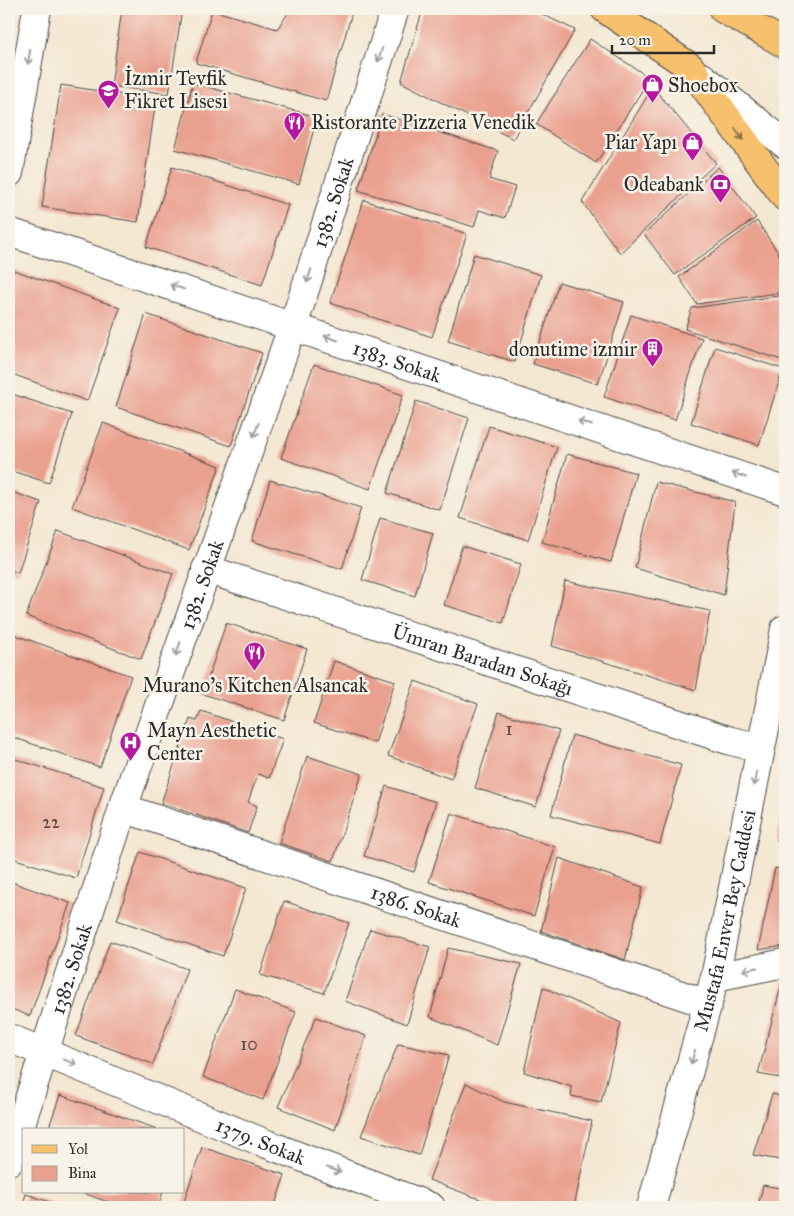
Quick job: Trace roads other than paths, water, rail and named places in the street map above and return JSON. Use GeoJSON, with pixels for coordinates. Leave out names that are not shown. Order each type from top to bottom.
{"type":"FeatureCollection","features":[{"type":"Feature","properties":{"kind":"main road"},"geometry":{"type":"LineString","coordinates":[[606,9],[690,67],[785,197]]}},
{"type":"Feature","properties":{"kind":"main road"},"geometry":{"type":"LineString","coordinates":[[723,9],[785,44]]}},
{"type":"Feature","properties":{"kind":"street"},"geometry":{"type":"LineString","coordinates":[[9,173],[37,9]]}},
{"type":"Feature","properties":{"kind":"street","name":"1382. Sokak"},"geometry":{"type":"LineString","coordinates":[[9,1161],[123,808],[292,326],[395,9]]}},
{"type":"Feature","properties":{"kind":"street"},"geometry":{"type":"LineString","coordinates":[[690,67],[785,144]]}},
{"type":"Feature","properties":{"kind":"street","name":"1383. Sokak"},"geometry":{"type":"LineString","coordinates":[[9,232],[785,491]]}},
{"type":"Feature","properties":{"kind":"street","name":"Ümran Baradan Sokağı"},"geometry":{"type":"LineString","coordinates":[[206,569],[731,741],[761,748]]}},
{"type":"Feature","properties":{"kind":"street","name":"Mustafa Enver Bey Caddesi"},"geometry":{"type":"LineString","coordinates":[[651,1207],[715,977],[785,629]]}},
{"type":"Feature","properties":{"kind":"street","name":"1386. Sokak"},"geometry":{"type":"LineString","coordinates":[[123,808],[708,1004]]}},
{"type":"Feature","properties":{"kind":"street"},"geometry":{"type":"LineString","coordinates":[[715,977],[785,963]]}},
{"type":"Feature","properties":{"kind":"street","name":"1379. Sokak"},"geometry":{"type":"LineString","coordinates":[[9,1038],[267,1144],[431,1207]]}},
{"type":"Feature","properties":{"kind":"place","name":"Shoebox"},"geometry":{"type":"Point","coordinates":[652,104]}},
{"type":"Feature","properties":{"kind":"place","name":"İzmir Tevfik Fikret Lisesi"},"geometry":{"type":"Point","coordinates":[108,109]}},
{"type":"Feature","properties":{"kind":"place","name":"Ristorante Pizzeria Venedik"},"geometry":{"type":"Point","coordinates":[295,141]}},
{"type":"Feature","properties":{"kind":"place","name":"Piar Yapı"},"geometry":{"type":"Point","coordinates":[693,161]}},
{"type":"Feature","properties":{"kind":"place","name":"Odeabank"},"geometry":{"type":"Point","coordinates":[720,203]}},
{"type":"Feature","properties":{"kind":"place","name":"donutime izmir"},"geometry":{"type":"Point","coordinates":[653,368]}},
{"type":"Feature","properties":{"kind":"place","name":"Murano's Kitchen Alsancak"},"geometry":{"type":"Point","coordinates":[255,672]}},
{"type":"Feature","properties":{"kind":"place","name":"Mayn Aesthetic Center"},"geometry":{"type":"Point","coordinates":[131,761]}}]}
